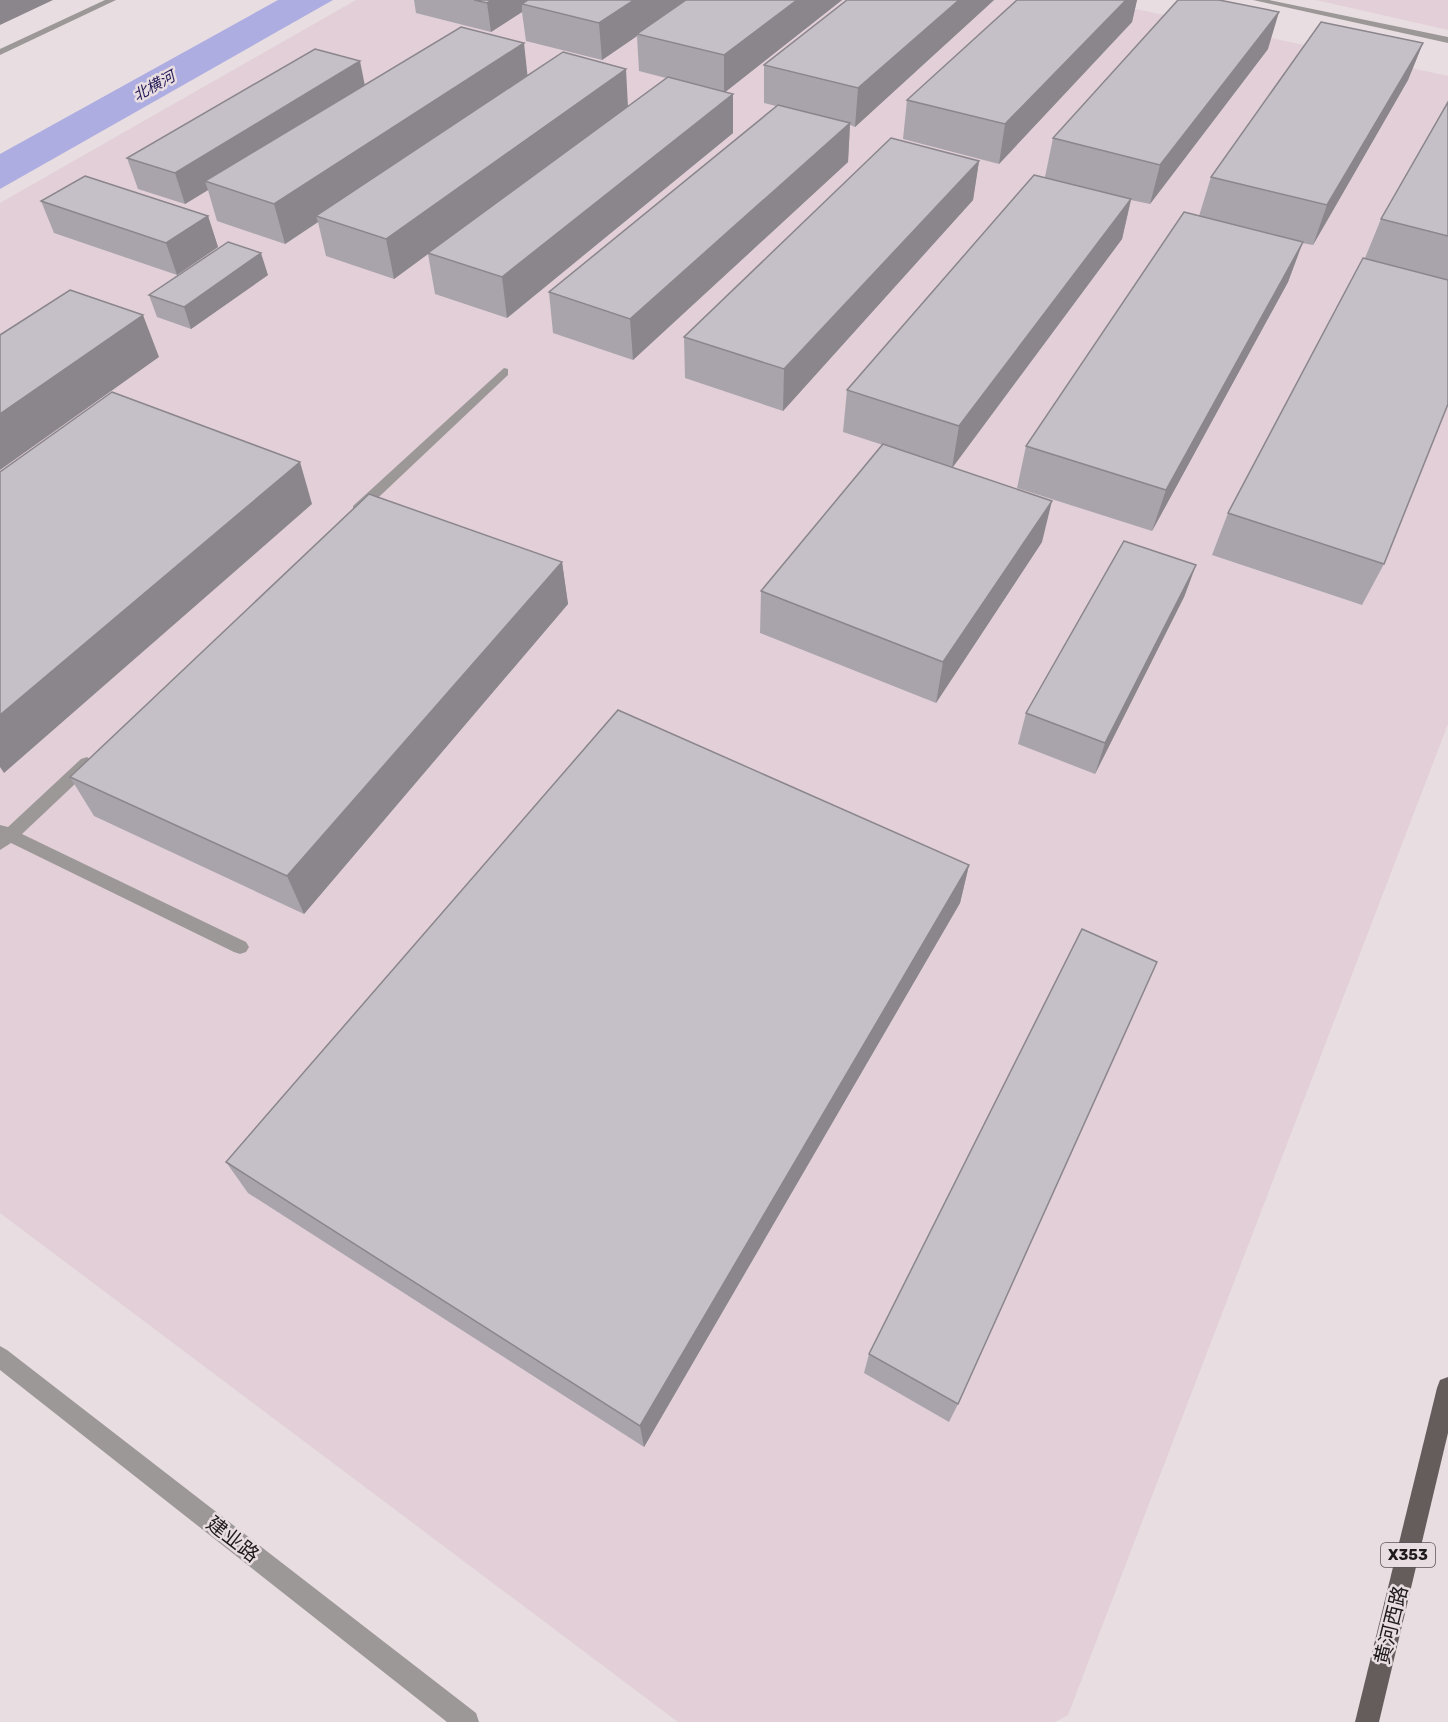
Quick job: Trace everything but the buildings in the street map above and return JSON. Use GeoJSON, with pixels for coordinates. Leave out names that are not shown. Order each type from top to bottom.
{"type":"FeatureCollection","features":[{"type":"Feature","properties":{"kind":"main road","name":"黄河西路"},"geometry":{"type":"LineString","coordinates":[[1368,1722],[1448,1388]]}},
{"type":"Feature","properties":{"kind":"street"},"geometry":{"type":"LineString","coordinates":[[0,52],[112,0]]}},
{"type":"Feature","properties":{"kind":"street"},"geometry":{"type":"LineString","coordinates":[[1257,0],[1448,40]]}},
{"type":"Feature","properties":{"kind":"street"},"geometry":{"type":"LineString","coordinates":[[348,519],[504,372]]}},
{"type":"Feature","properties":{"kind":"street"},"geometry":{"type":"LineString","coordinates":[[96,754],[3,837],[240,947]]}},
{"type":"Feature","properties":{"kind":"street","name":"建业路"},"geometry":{"type":"LineString","coordinates":[[0,1357],[467,1722]]}},
{"type":"Feature","properties":{"kind":"shaded area"},"geometry":{"type":"Polygon","coordinates":[[[356,0],[1094,0],[1448,76],[1448,724],[1068,1715],[1055,1722],[678,1722],[0,1213],[0,203],[356,0]]]}},
{"type":"Feature","properties":{"kind":"shaded area"},"geometry":{"type":"Polygon","coordinates":[[[1316,0],[1448,0],[1448,30],[1316,0]]]}},
{"type":"Feature","properties":{"kind":"water","name":"北横河"},"geometry":{"type":"Polygon","coordinates":[[[278,0],[333,0],[0,189],[0,154],[278,0]]]}}]}
